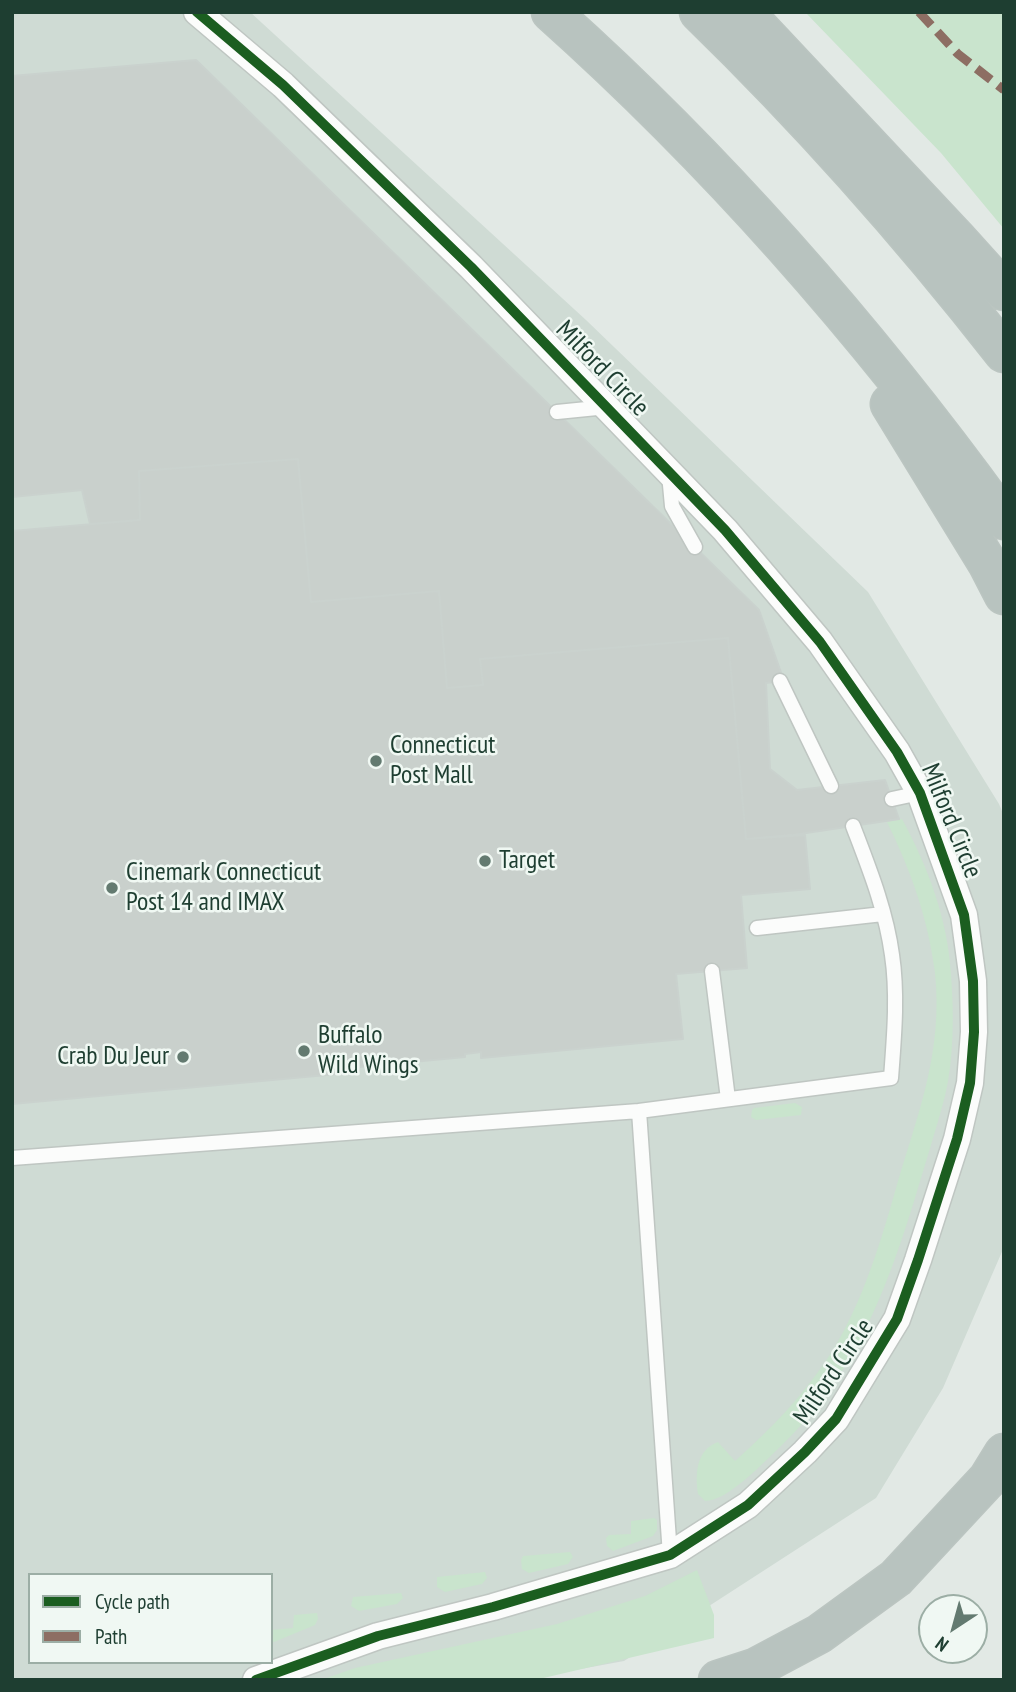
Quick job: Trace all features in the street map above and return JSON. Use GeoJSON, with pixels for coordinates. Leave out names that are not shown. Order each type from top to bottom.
{"type":"FeatureCollection","features":[{"type":"Feature","properties":{"kind":"highway"},"geometry":{"type":"LineString","coordinates":[[551,12],[655,110],[812,276],[885,362],[1004,520]]}},
{"type":"Feature","properties":{"kind":"highway"},"geometry":{"type":"LineString","coordinates":[[699,12],[828,144],[897,222],[1004,354]]}},
{"type":"Feature","properties":{"kind":"highway"},"geometry":{"type":"LineString","coordinates":[[744,12],[1004,291]]}},
{"type":"Feature","properties":{"kind":"highway"},"geometry":{"type":"LineString","coordinates":[[812,276],[1004,594]]}},
{"type":"Feature","properties":{"kind":"highway"},"geometry":{"type":"LineString","coordinates":[[718,1680],[755,1668],[819,1634],[896,1578],[988,1479],[1004,1453]]}},
{"type":"Feature","properties":{"kind":"street","name":"Milford Circle"},"geometry":{"type":"LineString","coordinates":[[197,12],[302,104],[471,267],[725,530],[820,642],[897,752],[920,793],[964,915],[973,981],[974,1032],[970,1083],[957,1139],[897,1319],[836,1419],[805,1452],[748,1505],[670,1555],[493,1607],[378,1636],[256,1680]]}},
{"type":"Feature","properties":{"kind":"lane"},"geometry":{"type":"LineString","coordinates":[[557,412],[607,407]]}},
{"type":"Feature","properties":{"kind":"lane"},"geometry":{"type":"LineString","coordinates":[[669,472],[670,513],[695,547]]}},
{"type":"Feature","properties":{"kind":"lane"},"geometry":{"type":"LineString","coordinates":[[780,681],[831,786]]}},
{"type":"Feature","properties":{"kind":"lane"},"geometry":{"type":"LineString","coordinates":[[892,799],[920,793]]}},
{"type":"Feature","properties":{"kind":"lane"},"geometry":{"type":"LineString","coordinates":[[12,1158],[639,1111],[891,1078],[895,997],[892,955],[877,888],[853,826]]}},
{"type":"Feature","properties":{"kind":"lane"},"geometry":{"type":"LineString","coordinates":[[757,928],[883,914]]}},
{"type":"Feature","properties":{"kind":"lane"},"geometry":{"type":"LineString","coordinates":[[712,971],[728,1100]]}},
{"type":"Feature","properties":{"kind":"lane"},"geometry":{"type":"LineString","coordinates":[[639,1111],[670,1555]]}},
{"type":"Feature","properties":{"kind":"shaded area"},"geometry":{"type":"Polygon","coordinates":[[[12,12],[250,12],[586,320],[868,592],[1004,816],[1004,1247],[943,1388],[876,1498],[624,1661],[521,1680],[12,1680],[12,12]]]}},
{"type":"Feature","properties":{"kind":"green space"},"geometry":{"type":"Polygon","coordinates":[[[805,12],[1004,12],[1004,229],[941,153],[805,12]]]}},
{"type":"Feature","properties":{"kind":"green space"},"geometry":{"type":"Polygon","coordinates":[[[902,819],[935,894],[949,954],[953,1005],[952,1051],[938,1121],[892,1267],[848,1362],[807,1419],[781,1446],[735,1488],[705,1501],[698,1494],[697,1479],[701,1457],[705,1451],[718,1442],[735,1461],[800,1395],[823,1366],[844,1330],[879,1246],[921,1105],[936,1028],[937,1001],[928,933],[904,859],[887,822],[902,819]]]}},
{"type":"Feature","properties":{"kind":"green space"},"geometry":{"type":"Polygon","coordinates":[[[795,1103],[802,1107],[801,1115],[756,1120],[751,1117],[754,1108],[795,1103]]]}},
{"type":"Feature","properties":{"kind":"green space"},"geometry":{"type":"Polygon","coordinates":[[[654,1518],[657,1520],[657,1530],[653,1536],[613,1551],[607,1546],[606,1538],[609,1535],[631,1534],[631,1521],[654,1518]]]}},
{"type":"Feature","properties":{"kind":"green space"},"geometry":{"type":"Polygon","coordinates":[[[570,1552],[573,1557],[568,1564],[529,1573],[522,1569],[523,1556],[570,1552]]]}},
{"type":"Feature","properties":{"kind":"green space"},"geometry":{"type":"Polygon","coordinates":[[[697,1570],[714,1615],[714,1638],[535,1680],[321,1680],[355,1668],[557,1624],[645,1596],[697,1570]]]}},
{"type":"Feature","properties":{"kind":"green space"},"geometry":{"type":"Polygon","coordinates":[[[485,1572],[487,1578],[482,1584],[445,1592],[437,1587],[437,1577],[485,1572]]]}},
{"type":"Feature","properties":{"kind":"green space"},"geometry":{"type":"Polygon","coordinates":[[[401,1593],[403,1598],[397,1604],[359,1611],[351,1606],[353,1597],[401,1593]]]}},
{"type":"Feature","properties":{"kind":"green space"},"geometry":{"type":"Polygon","coordinates":[[[317,1613],[318,1619],[315,1625],[273,1642],[273,1630],[293,1628],[294,1615],[317,1613]]]}},
{"type":"Feature","properties":{"kind":"building"},"geometry":{"type":"Polygon","coordinates":[[[196,60],[759,610],[784,681],[766,683],[770,769],[797,790],[885,780],[899,819],[793,835],[746,839],[728,638],[480,659],[483,685],[447,688],[439,591],[311,602],[298,459],[139,471],[140,520],[90,524],[82,490],[12,497],[12,76],[196,60]]]}},
{"type":"Feature","properties":{"kind":"building","name":"Connecticut Post Mall"},"geometry":{"type":"Polygon","coordinates":[[[298,459],[311,602],[439,591],[447,688],[483,685],[480,659],[728,638],[746,839],[805,835],[810,889],[741,895],[747,968],[676,974],[683,1039],[481,1058],[481,1052],[465,1054],[465,1057],[359,1067],[359,1072],[12,1104],[12,531],[140,520],[139,471],[298,459]]]}},
{"type":"Feature","properties":{"kind":"marked path"},"geometry":{"type":"LineString","coordinates":[[919,12],[958,54],[1004,90]]}},
{"type":"Feature","properties":{"kind":"cycle path"},"geometry":{"type":"LineString","coordinates":[[197,12],[283,85],[471,267],[725,530],[820,642],[897,752],[920,793],[964,915],[973,981],[974,1032],[970,1083],[957,1139],[897,1319],[836,1419],[805,1452],[748,1505],[670,1555],[493,1607],[378,1636],[256,1680]]}},
{"type":"Feature","properties":{"kind":"place","name":"Connecticut Post Mall"},"geometry":{"type":"Point","coordinates":[376,761]}},
{"type":"Feature","properties":{"kind":"place","name":"Target"},"geometry":{"type":"Point","coordinates":[485,861]}},
{"type":"Feature","properties":{"kind":"place","name":"Cinemark Connecticut Post 14 and IMAX"},"geometry":{"type":"Point","coordinates":[112,888]}},
{"type":"Feature","properties":{"kind":"place","name":"Buffalo Wild Wings"},"geometry":{"type":"Point","coordinates":[304,1051]}},
{"type":"Feature","properties":{"kind":"place","name":"Crab Du Jeur"},"geometry":{"type":"Point","coordinates":[183,1057]}}]}
